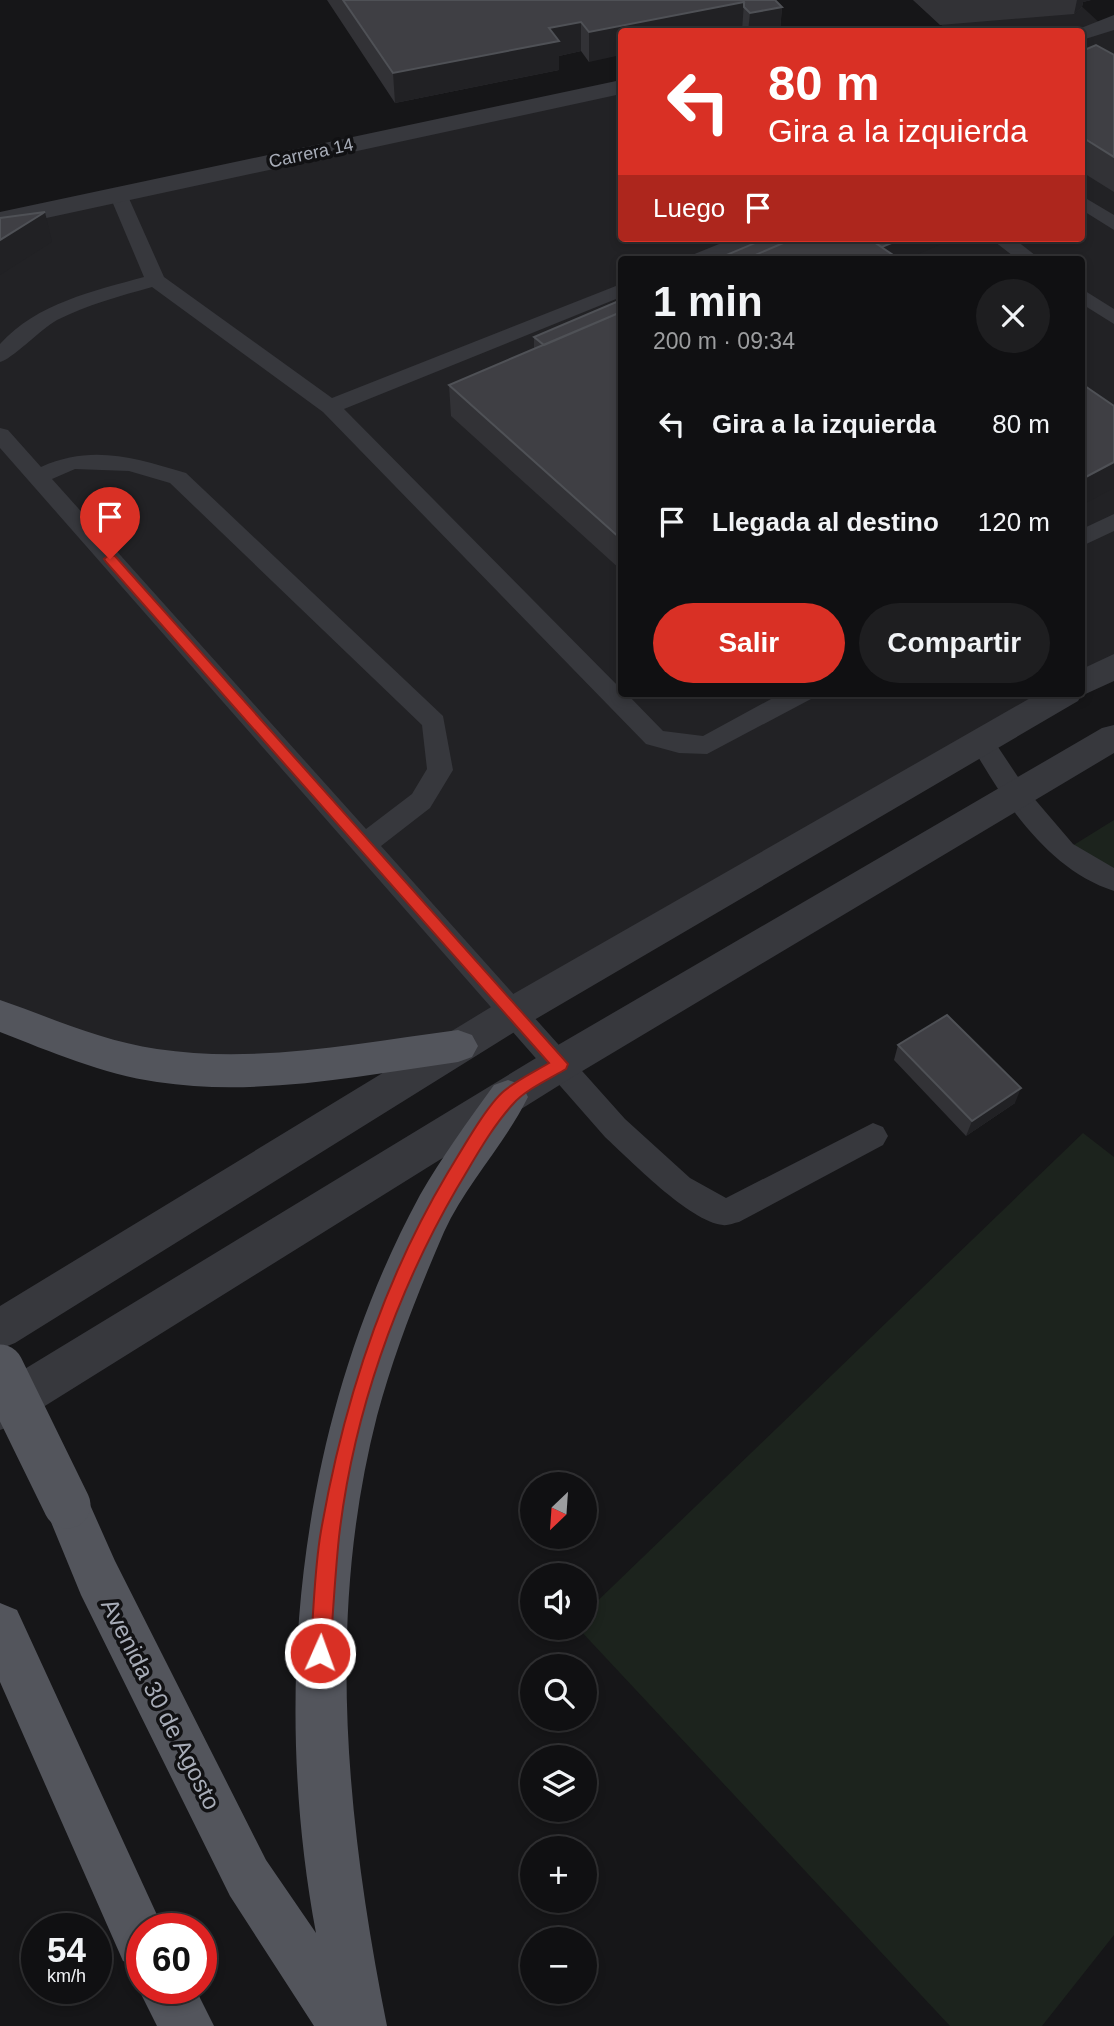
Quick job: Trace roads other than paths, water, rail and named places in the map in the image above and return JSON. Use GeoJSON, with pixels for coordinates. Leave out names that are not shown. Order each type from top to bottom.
{"type":"FeatureCollection","features":[{"type":"Feature","properties":{"kind":"main road"},"geometry":{"type":"LineString","coordinates":[[0,1016],[83,1047],[176,1068],[268,1070],[458,1046]]}},
{"type":"Feature","properties":{"kind":"main road"},"geometry":{"type":"LineString","coordinates":[[360,2026],[342,1943],[326,1833],[319,1727],[321,1628],[330,1534],[347,1448],[369,1366],[396,1290],[436,1209],[467,1156],[508,1097]]}},
{"type":"Feature","properties":{"kind":"main road","name":"Avenida 30 de Agosto"},"geometry":{"type":"LineString","coordinates":[[0,1368],[67,1505],[98,1578],[248,1878],[346,2026]]}},
{"type":"Feature","properties":{"kind":"main road"},"geometry":{"type":"LineString","coordinates":[[2,1635],[129,1913]]}},
{"type":"Feature","properties":{"kind":"main road"},"geometry":{"type":"LineString","coordinates":[[174,2004],[187,2026]]}},
{"type":"Feature","properties":{"kind":"street"},"geometry":{"type":"LineString","coordinates":[[1085,32],[1114,22]]}},
{"type":"Feature","properties":{"kind":"street","name":"Carrera 14"},"geometry":{"type":"LineString","coordinates":[[0,220],[618,88]]}},
{"type":"Feature","properties":{"kind":"street"},"geometry":{"type":"LineString","coordinates":[[1085,682],[1114,666]]}},
{"type":"Feature","properties":{"kind":"street"},"geometry":{"type":"LineString","coordinates":[[0,1329],[458,1046],[1059,697]]}},
{"type":"Feature","properties":{"kind":"street"},"geometry":{"type":"LineString","coordinates":[[0,1409],[560,1064],[1114,737]]}},
{"type":"Feature","properties":{"kind":"lane"},"geometry":{"type":"LineString","coordinates":[[118,194],[155,280],[330,407],[654,738],[679,744],[707,745],[795,697]]}},
{"type":"Feature","properties":{"kind":"lane"},"geometry":{"type":"LineString","coordinates":[[1085,204],[1114,224]]}},
{"type":"Feature","properties":{"kind":"lane"},"geometry":{"type":"LineString","coordinates":[[706,256],[741,242]]}},
{"type":"Feature","properties":{"kind":"lane"},"geometry":{"type":"LineString","coordinates":[[1006,242],[1026,256]]}},
{"type":"Feature","properties":{"kind":"lane"},"geometry":{"type":"LineString","coordinates":[[0,356],[7,347],[63,307],[155,280]]}},
{"type":"Feature","properties":{"kind":"lane"},"geometry":{"type":"LineString","coordinates":[[330,407],[618,291]]}},
{"type":"Feature","properties":{"kind":"lane"},"geometry":{"type":"LineString","coordinates":[[1085,297],[1114,318]]}},
{"type":"Feature","properties":{"kind":"lane"},"geometry":{"type":"LineString","coordinates":[[0,435],[515,1012],[615,1128],[678,1187],[723,1212],[739,1209],[873,1136]]}},
{"type":"Feature","properties":{"kind":"lane"},"geometry":{"type":"LineString","coordinates":[[38,477],[72,462],[130,464],[178,478],[434,723],[440,770],[421,801],[365,844]]}},
{"type":"Feature","properties":{"kind":"lane"},"geometry":{"type":"LineString","coordinates":[[1085,537],[1114,521]]}},
{"type":"Feature","properties":{"kind":"lane"},"geometry":{"type":"LineString","coordinates":[[981,741],[1017,796],[1064,851],[1114,881]]}}]}
